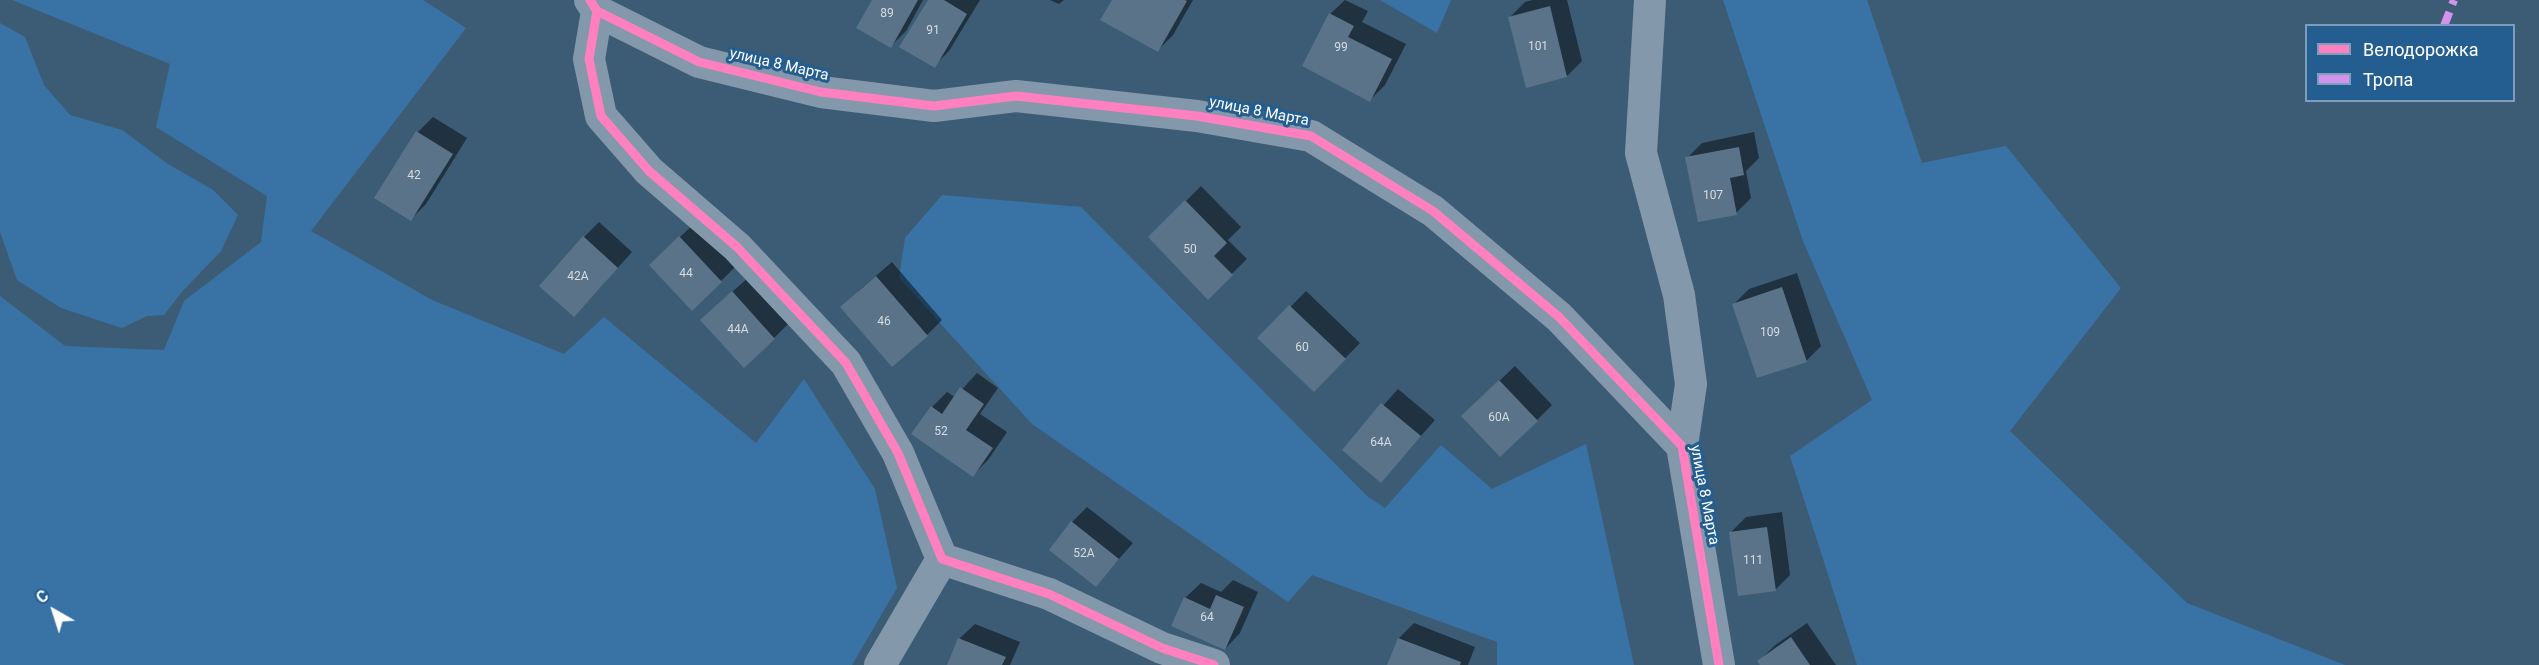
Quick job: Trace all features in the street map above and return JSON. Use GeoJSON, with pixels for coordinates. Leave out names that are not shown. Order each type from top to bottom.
{"type":"FeatureCollection","features":[{"type":"Feature","properties":{"kind":"street"},"geometry":{"type":"LineString","coordinates":[[1650,0],[1641,153],[1679,295],[1691,384],[1682,446]]}},
{"type":"Feature","properties":{"kind":"street"},"geometry":{"type":"LineString","coordinates":[[594,6],[589,59],[601,116],[649,171],[737,247],[846,363],[898,453],[942,559],[1049,594],[1162,648],[1214,665]]}},
{"type":"Feature","properties":{"kind":"street","name":"улица 8 Марта"},"geometry":{"type":"LineString","coordinates":[[594,6],[699,62],[821,92],[934,106],[1016,96],[1197,116],[1311,136],[1442,218],[1559,317],[1682,446],[1719,665]]}},
{"type":"Feature","properties":{"kind":"street"},"geometry":{"type":"LineString","coordinates":[[880,665],[942,559]]}},
{"type":"Feature","properties":{"kind":"shaded area"},"geometry":{"type":"Polygon","coordinates":[[[12,0],[423,0],[466,28],[311,231],[432,300],[564,354],[604,317],[756,443],[804,379],[875,489],[897,588],[852,665],[0,665],[0,296],[65,346],[164,350],[184,301],[261,242],[267,196],[156,127],[170,64],[12,0]]]}},
{"type":"Feature","properties":{"kind":"shaded area"},"geometry":{"type":"Polygon","coordinates":[[[1380,0],[1451,0],[1437,33],[1380,0]]]}},
{"type":"Feature","properties":{"kind":"shaded area"},"geometry":{"type":"Polygon","coordinates":[[[1723,0],[1867,0],[1922,163],[2006,146],[2121,288],[2010,431],[2187,603],[2345,665],[1857,665],[1790,456],[1872,400],[1803,241],[1723,0]]]}},
{"type":"Feature","properties":{"kind":"shaded area"},"geometry":{"type":"Polygon","coordinates":[[[0,23],[25,37],[44,85],[70,115],[122,130],[168,164],[213,190],[238,215],[221,251],[181,293],[164,315],[147,316],[122,328],[61,308],[17,280],[0,232],[0,23]]]}},
{"type":"Feature","properties":{"kind":"shaded area"},"geometry":{"type":"Polygon","coordinates":[[[942,195],[1081,207],[1368,497],[1385,508],[1441,445],[1492,489],[1586,444],[1634,665],[1497,665],[1497,642],[1312,575],[1288,602],[1032,424],[899,278],[905,238],[942,195]]]}},
{"type":"Feature","properties":{"kind":"building"},"geometry":{"type":"Polygon","coordinates":[[[872,0],[918,0],[891,48],[856,28],[872,0]]]}},
{"type":"Feature","properties":{"kind":"building"},"geometry":{"type":"Polygon","coordinates":[[[928,0],[944,0],[967,14],[935,68],[899,47],[928,0]]]}},
{"type":"Feature","properties":{"kind":"building"},"geometry":{"type":"Polygon","coordinates":[[[1112,0],[1187,1],[1158,52],[1100,20],[1112,0]]]}},
{"type":"Feature","properties":{"kind":"building"},"geometry":{"type":"Polygon","coordinates":[[[1550,6],[1567,77],[1526,88],[1508,17],[1550,6]]]}},
{"type":"Feature","properties":{"kind":"building"},"geometry":{"type":"Polygon","coordinates":[[[1329,13],[1354,26],[1348,37],[1392,59],[1370,102],[1302,66],[1329,13]]]}},
{"type":"Feature","properties":{"kind":"building"},"geometry":{"type":"Polygon","coordinates":[[[416,131],[453,154],[411,221],[374,198],[416,131]]]}},
{"type":"Feature","properties":{"kind":"building"},"geometry":{"type":"Polygon","coordinates":[[[1739,147],[1744,175],[1730,178],[1737,215],[1698,222],[1685,157],[1739,147]]]}},
{"type":"Feature","properties":{"kind":"building"},"geometry":{"type":"Polygon","coordinates":[[[1185,200],[1227,243],[1214,256],[1233,275],[1208,300],[1148,237],[1185,200]]]}},
{"type":"Feature","properties":{"kind":"building"},"geometry":{"type":"Polygon","coordinates":[[[583,236],[618,268],[574,317],[539,286],[583,236]]]}},
{"type":"Feature","properties":{"kind":"building"},"geometry":{"type":"Polygon","coordinates":[[[679,236],[722,282],[692,311],[649,265],[679,236]]]}},
{"type":"Feature","properties":{"kind":"building"},"geometry":{"type":"Polygon","coordinates":[[[876,276],[928,336],[892,367],[840,307],[876,276]]]}},
{"type":"Feature","properties":{"kind":"building"},"geometry":{"type":"Polygon","coordinates":[[[1782,287],[1807,362],[1757,378],[1732,304],[1782,287]]]}},
{"type":"Feature","properties":{"kind":"building"},"geometry":{"type":"Polygon","coordinates":[[[732,291],[775,339],[744,368],[700,320],[732,291]]]}},
{"type":"Feature","properties":{"kind":"building"},"geometry":{"type":"Polygon","coordinates":[[[1289,305],[1346,359],[1314,392],[1257,338],[1289,305]]]}},
{"type":"Feature","properties":{"kind":"building"},"geometry":{"type":"Polygon","coordinates":[[[1499,380],[1538,421],[1500,457],[1461,416],[1499,380]]]}},
{"type":"Feature","properties":{"kind":"building"},"geometry":{"type":"Polygon","coordinates":[[[960,387],[984,404],[966,430],[993,448],[973,477],[911,434],[931,406],[942,414],[960,387]]]}},
{"type":"Feature","properties":{"kind":"building"},"geometry":{"type":"Polygon","coordinates":[[[1381,403],[1421,436],[1381,483],[1342,450],[1381,403]]]}},
{"type":"Feature","properties":{"kind":"building"},"geometry":{"type":"Polygon","coordinates":[[[1071,521],[1119,559],[1096,587],[1049,550],[1071,521]]]}},
{"type":"Feature","properties":{"kind":"building"},"geometry":{"type":"Polygon","coordinates":[[[1767,527],[1776,591],[1738,596],[1729,532],[1767,527]]]}},
{"type":"Feature","properties":{"kind":"building"},"geometry":{"type":"Polygon","coordinates":[[[1216,595],[1244,607],[1225,650],[1171,626],[1184,597],[1210,609],[1216,595]]]}},
{"type":"Feature","properties":{"kind":"building"},"geometry":{"type":"Polygon","coordinates":[[[1791,637],[1810,665],[1760,665],[1757,661],[1791,637]]]}},
{"type":"Feature","properties":{"kind":"building"},"geometry":{"type":"Polygon","coordinates":[[[958,638],[1006,657],[1002,665],[947,665],[958,638]]]}},
{"type":"Feature","properties":{"kind":"building"},"geometry":{"type":"Polygon","coordinates":[[[1398,638],[1461,662],[1460,665],[1387,665],[1398,638]]]}},
{"type":"Feature","properties":{"kind":"marked path"},"geometry":{"type":"LineString","coordinates":[[2445,24],[2454,0]]}},
{"type":"Feature","properties":{"kind":"cycle path"},"geometry":{"type":"LineString","coordinates":[[590,0],[597,11],[699,62],[821,92],[934,106],[1016,96],[1197,116],[1311,136],[1433,211],[1559,317],[1682,446],[1719,665]]}},
{"type":"Feature","properties":{"kind":"cycle path"},"geometry":{"type":"LineString","coordinates":[[597,11],[589,59],[601,116],[649,171],[737,247],[846,363],[898,453],[942,559],[1049,594],[1162,648],[1214,665]]}}]}
